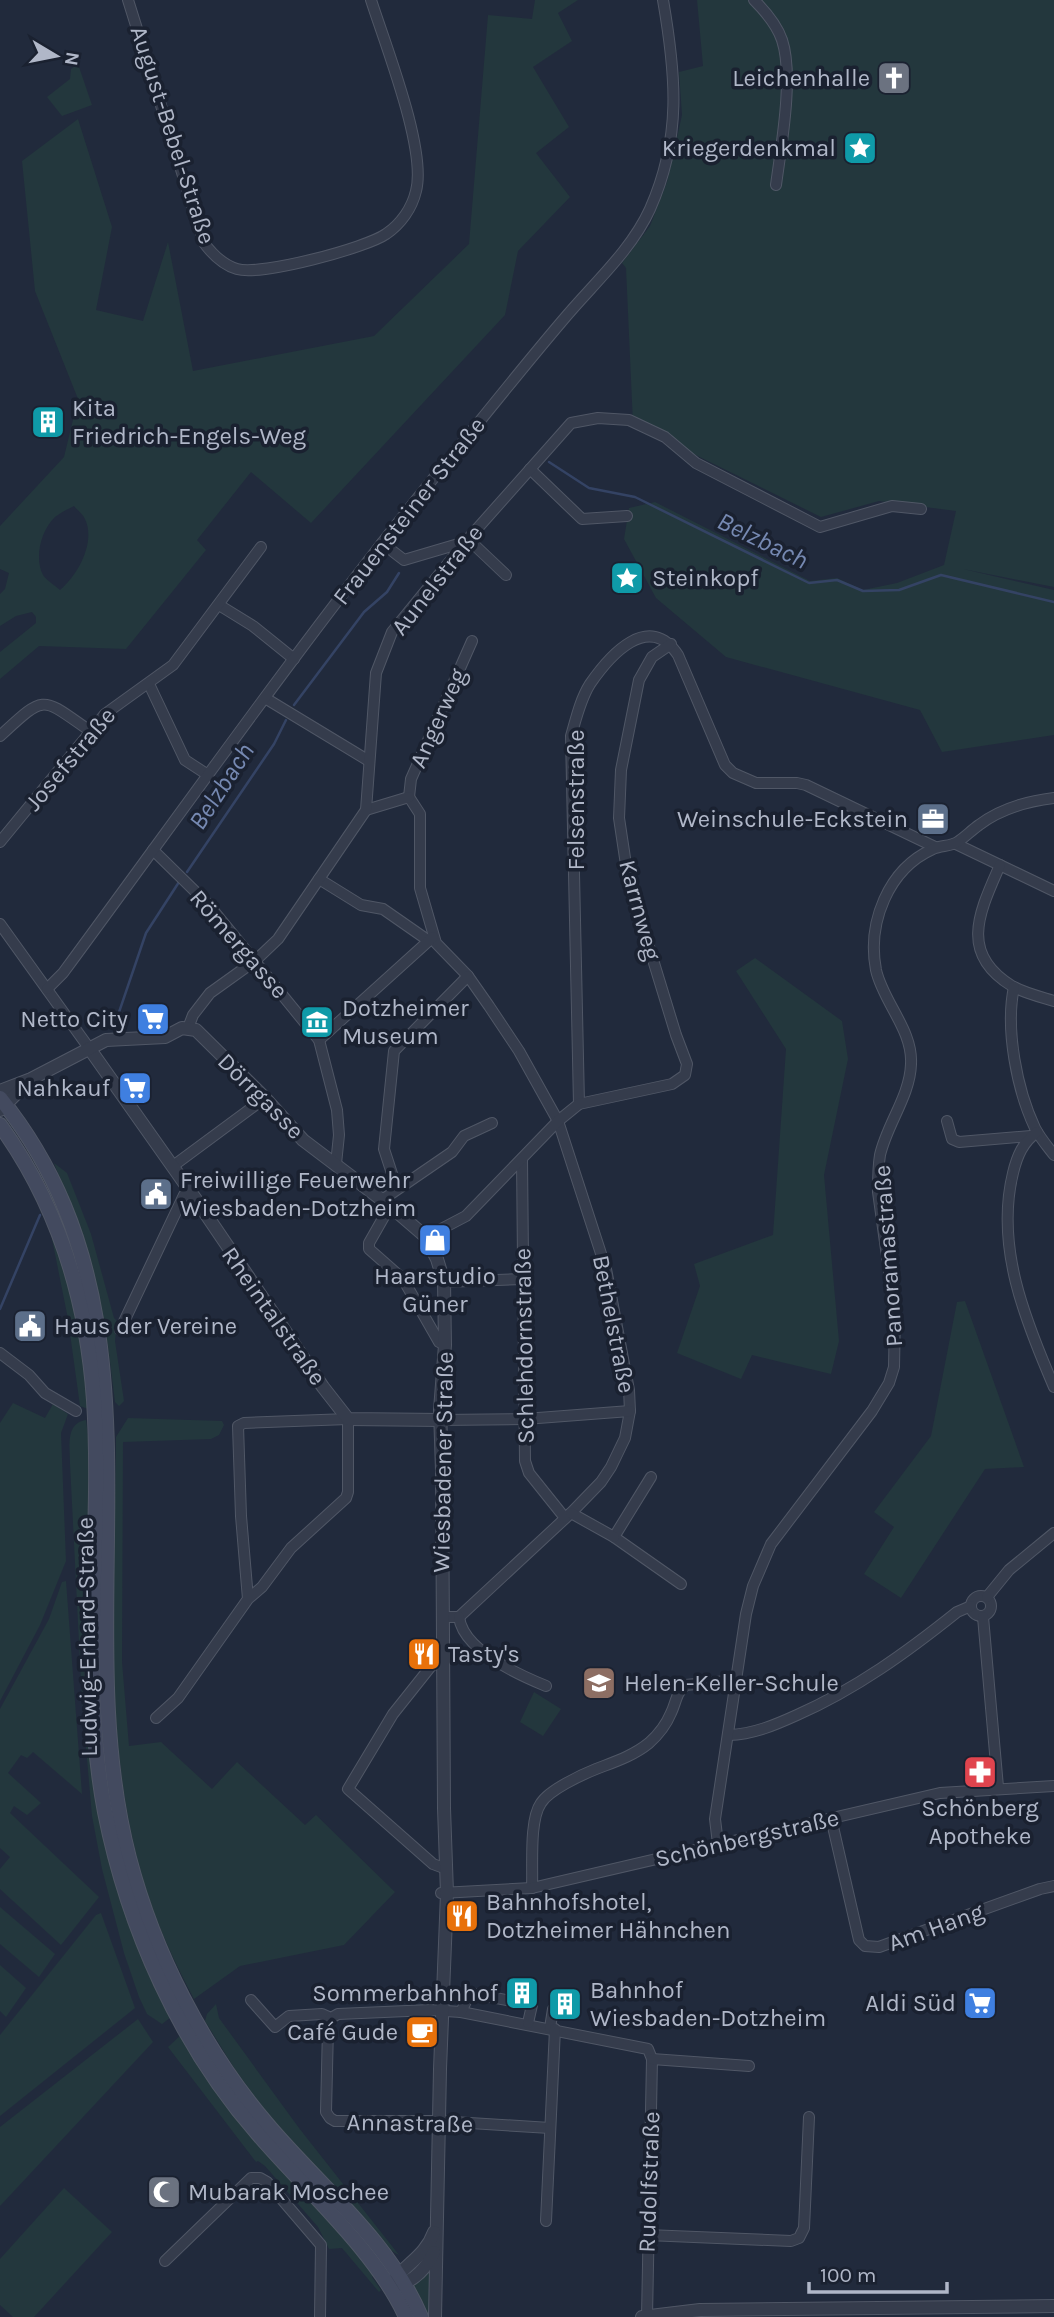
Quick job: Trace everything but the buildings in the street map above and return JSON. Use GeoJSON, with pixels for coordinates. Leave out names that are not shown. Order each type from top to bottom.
{"type":"FeatureCollection","features":[{"type":"Feature","properties":{"kind":"main road","name":"Ludwig-Erhard-Straße"},"geometry":{"type":"LineString","coordinates":[[1,1101],[31,1139],[67,1214],[96,1312],[102,1430],[92,1632],[95,1733],[105,1811],[125,1891],[163,1984],[209,2068],[255,2132],[366,2255],[398,2281],[421,2317]]}},
{"type":"Feature","properties":{"kind":"main road","name":"Ludwig-Erhard-Straße"},"geometry":{"type":"LineString","coordinates":[[2,1129],[34,1177],[68,1259],[83,1314],[100,1401]]}},
{"type":"Feature","properties":{"kind":"main road","name":"Ludwig-Erhard-Straße"},"geometry":{"type":"LineString","coordinates":[[398,2281],[406,2317]]}},
{"type":"Feature","properties":{"kind":"street","name":"August-Bebel-Straße"},"geometry":{"type":"LineString","coordinates":[[128,0],[204,243],[226,265],[255,271],[354,248],[377,239],[402,219],[413,200],[419,175],[416,150],[371,0]]}},
{"type":"Feature","properties":{"kind":"street","name":"Frauensteiner Straße"},"geometry":{"type":"LineString","coordinates":[[47,989],[63,972],[382,543],[641,228],[659,189],[675,117],[671,57],[663,0]]}},
{"type":"Feature","properties":{"kind":"street"},"geometry":{"type":"LineString","coordinates":[[754,0],[772,22],[782,40],[786,85],[776,185]]}},
{"type":"Feature","properties":{"kind":"street","name":"Aunelstraße"},"geometry":{"type":"LineString","coordinates":[[366,810],[376,673],[392,632],[467,540],[571,424],[598,418],[629,420],[665,437],[696,463],[820,527],[892,506],[921,509]]}},
{"type":"Feature","properties":{"kind":"street"},"geometry":{"type":"LineString","coordinates":[[530,469],[582,519],[626,516]]}},
{"type":"Feature","properties":{"kind":"street"},"geometry":{"type":"LineString","coordinates":[[382,543],[404,560],[467,540],[506,575]]}},
{"type":"Feature","properties":{"kind":"street","name":"Josefstraße"},"geometry":{"type":"LineString","coordinates":[[0,842],[90,731],[116,704],[149,684],[173,665],[261,547]]}},
{"type":"Feature","properties":{"kind":"street"},"geometry":{"type":"LineString","coordinates":[[219,605],[253,626],[294,659]]}},
{"type":"Feature","properties":{"kind":"street","name":"Felsenstraße"},"geometry":{"type":"LineString","coordinates":[[579,1104],[571,736],[578,710],[589,686],[626,646],[646,636],[663,639],[671,645]]}},
{"type":"Feature","properties":{"kind":"street","name":"Angerweg"},"geometry":{"type":"LineString","coordinates":[[409,797],[411,779],[472,641]]}},
{"type":"Feature","properties":{"kind":"street"},"geometry":{"type":"LineString","coordinates":[[671,645],[678,655],[720,757],[733,773],[756,783],[806,785],[935,848]]}},
{"type":"Feature","properties":{"kind":"street","name":"Karrnweg"},"geometry":{"type":"LineString","coordinates":[[579,1104],[672,1084],[685,1074],[687,1064],[628,878],[619,818],[621,770],[639,680],[652,657],[671,645]]}},
{"type":"Feature","properties":{"kind":"street"},"geometry":{"type":"LineString","coordinates":[[149,684],[185,760],[208,775]]}},
{"type":"Feature","properties":{"kind":"street"},"geometry":{"type":"LineString","coordinates":[[265,698],[369,761]]}},
{"type":"Feature","properties":{"kind":"street"},"geometry":{"type":"LineString","coordinates":[[0,736],[39,704],[49,704],[90,731]]}},
{"type":"Feature","properties":{"kind":"street"},"geometry":{"type":"LineString","coordinates":[[1,1101],[31,1079],[106,1040],[165,1037],[188,1028],[193,1015],[216,988],[256,960],[278,939],[366,810],[409,797],[420,814],[419,888],[431,939]]}},
{"type":"Feature","properties":{"kind":"street"},"geometry":{"type":"LineString","coordinates":[[1054,797],[1001,812],[981,823],[956,844],[1054,891]]}},
{"type":"Feature","properties":{"kind":"street","name":"Panoramastraße"},"geometry":{"type":"LineString","coordinates":[[718,1844],[715,1819],[752,1586],[762,1562],[785,1524],[882,1397],[894,1367],[895,1314],[878,1192],[878,1174],[881,1153],[910,1077],[912,1061],[910,1046],[877,973],[873,951],[875,930],[884,900],[901,873],[935,848],[956,844]]}},
{"type":"Feature","properties":{"kind":"street","name":"Römergasse"},"geometry":{"type":"LineString","coordinates":[[153,850],[208,904],[319,1040],[337,1110],[339,1135],[336,1164]]}},
{"type":"Feature","properties":{"kind":"street"},"geometry":{"type":"LineString","coordinates":[[1000,865],[977,926],[979,945],[986,962],[1014,987],[1054,1001]]}},
{"type":"Feature","properties":{"kind":"street"},"geometry":{"type":"LineString","coordinates":[[319,879],[360,905],[383,909],[431,939]]}},
{"type":"Feature","properties":{"kind":"street"},"geometry":{"type":"LineString","coordinates":[[0,924],[89,1048]]}},
{"type":"Feature","properties":{"kind":"street"},"geometry":{"type":"LineString","coordinates":[[319,1040],[431,939]]}},
{"type":"Feature","properties":{"kind":"street","name":"Bethelstraße"},"geometry":{"type":"LineString","coordinates":[[431,939],[468,976],[519,1051],[558,1121],[606,1269],[629,1390],[630,1411],[625,1438],[611,1468],[591,1494],[460,1617]]}},
{"type":"Feature","properties":{"kind":"street"},"geometry":{"type":"LineString","coordinates":[[397,1189],[384,1149],[394,1051],[468,976]]}},
{"type":"Feature","properties":{"kind":"street"},"geometry":{"type":"LineString","coordinates":[[1014,987],[1010,1017],[1016,1064],[1034,1134],[1054,1156]]}},
{"type":"Feature","properties":{"kind":"street","name":"Dörrgasse"},"geometry":{"type":"LineString","coordinates":[[188,1028],[200,1033],[303,1140],[336,1164]]}},
{"type":"Feature","properties":{"kind":"street","name":"Rheintalstraße"},"geometry":{"type":"LineString","coordinates":[[89,1048],[173,1166],[315,1376],[348,1419]]}},
{"type":"Feature","properties":{"kind":"street"},"geometry":{"type":"LineString","coordinates":[[173,1166],[265,1098]]}},
{"type":"Feature","properties":{"kind":"street"},"geometry":{"type":"LineString","coordinates":[[426,1237],[467,1216],[558,1121],[579,1104]]}},
{"type":"Feature","properties":{"kind":"street"},"geometry":{"type":"LineString","coordinates":[[947,1121],[953,1139],[959,1142],[1034,1134]]}},
{"type":"Feature","properties":{"kind":"street"},"geometry":{"type":"LineString","coordinates":[[445,1345],[439,1342],[403,1279],[369,1249],[369,1243],[386,1203],[397,1189],[452,1152],[464,1136],[492,1123]]}},
{"type":"Feature","properties":{"kind":"street"},"geometry":{"type":"LineString","coordinates":[[1034,1134],[1020,1151],[1010,1186],[1007,1207],[1008,1246],[1021,1301],[1054,1387]]}},
{"type":"Feature","properties":{"kind":"street","name":"Schlehdornstraße"},"geometry":{"type":"LineString","coordinates":[[522,1159],[525,1461],[527,1470],[568,1516]]}},
{"type":"Feature","properties":{"kind":"street","name":"Wiesbadener Straße"},"geometry":{"type":"LineString","coordinates":[[336,1164],[426,1237],[444,1282],[445,1345],[441,1420],[444,1893],[435,2317]]}},
{"type":"Feature","properties":{"kind":"street"},"geometry":{"type":"LineString","coordinates":[[120,1329],[184,1195],[190,1191]]}},
{"type":"Feature","properties":{"kind":"street"},"geometry":{"type":"LineString","coordinates":[[444,1282],[523,1279]]}},
{"type":"Feature","properties":{"kind":"street"},"geometry":{"type":"LineString","coordinates":[[0,1353],[29,1375],[44,1392],[76,1411]]}},
{"type":"Feature","properties":{"kind":"street"},"geometry":{"type":"LineString","coordinates":[[248,1599],[237,1432],[244,1423],[348,1419],[525,1419],[630,1411]]}},
{"type":"Feature","properties":{"kind":"street"},"geometry":{"type":"LineString","coordinates":[[156,1718],[177,1698],[248,1599],[262,1587],[291,1548],[343,1502],[348,1492],[348,1419]]}},
{"type":"Feature","properties":{"kind":"street"},"geometry":{"type":"LineString","coordinates":[[614,1537],[651,1477]]}},
{"type":"Feature","properties":{"kind":"street"},"geometry":{"type":"LineString","coordinates":[[568,1516],[614,1537],[681,1584]]}},
{"type":"Feature","properties":{"kind":"street"},"geometry":{"type":"LineString","coordinates":[[987,1597],[1009,1570],[1054,1533]]}},
{"type":"Feature","properties":{"kind":"street"},"geometry":{"type":"LineString","coordinates":[[983,1617],[976,1615],[971,1606],[973,1600],[978,1597],[987,1597]]}},
{"type":"Feature","properties":{"kind":"street"},"geometry":{"type":"LineString","coordinates":[[983,1617],[991,1610],[987,1597]]}},
{"type":"Feature","properties":{"kind":"street"},"geometry":{"type":"LineString","coordinates":[[729,1735],[762,1730],[826,1702],[880,1670],[957,1612],[971,1606]]}},
{"type":"Feature","properties":{"kind":"street"},"geometry":{"type":"LineString","coordinates":[[442,1617],[460,1617],[469,1639],[509,1670],[546,1686]]}},
{"type":"Feature","properties":{"kind":"street"},"geometry":{"type":"LineString","coordinates":[[983,1617],[998,1787]]}},
{"type":"Feature","properties":{"kind":"street"},"geometry":{"type":"LineString","coordinates":[[441,1867],[433,1864],[348,1789],[393,1714],[432,1665],[443,1663]]}},
{"type":"Feature","properties":{"kind":"street"},"geometry":{"type":"LineString","coordinates":[[532,1888],[534,1822],[541,1802],[586,1773],[639,1751],[662,1730],[678,1693],[686,1685],[737,1680]]}},
{"type":"Feature","properties":{"kind":"street","name":"Schönbergstraße"},"geometry":{"type":"LineString","coordinates":[[444,1893],[532,1888],[940,1793],[998,1787],[1054,1786]]}},
{"type":"Feature","properties":{"kind":"street","name":"Wiesbadener Straße"},"geometry":{"type":"LineString","coordinates":[[444,1808],[441,1867],[444,1893]]}},
{"type":"Feature","properties":{"kind":"street","name":"Am Hang"},"geometry":{"type":"LineString","coordinates":[[831,1818],[859,1940],[869,1948],[879,1947],[1054,1886]]}},
{"type":"Feature","properties":{"kind":"street"},"geometry":{"type":"LineString","coordinates":[[461,2012],[470,1993],[532,2005],[528,2023]]}},
{"type":"Feature","properties":{"kind":"street"},"geometry":{"type":"LineString","coordinates":[[251,2000],[275,2027],[289,2016],[322,2014],[331,2018],[338,2014],[440,2010],[552,2028],[650,2054],[749,2066]]}},
{"type":"Feature","properties":{"kind":"street"},"geometry":{"type":"LineString","coordinates":[[546,2221],[553,2010]]}},
{"type":"Feature","properties":{"kind":"street","name":"Annastraße"},"geometry":{"type":"LineString","coordinates":[[331,2018],[328,2028],[326,2112],[335,2121],[438,2122],[550,2129]]}},
{"type":"Feature","properties":{"kind":"street","name":"Rudolfstraße"},"geometry":{"type":"LineString","coordinates":[[645,2317],[650,2054]]}},
{"type":"Feature","properties":{"kind":"street"},"geometry":{"type":"LineString","coordinates":[[648,2235],[791,2241],[799,2238],[804,2228],[809,2117]]}},
{"type":"Feature","properties":{"kind":"street"},"geometry":{"type":"LineString","coordinates":[[165,2261],[251,2178],[260,2178],[267,2182],[321,2245],[320,2317]]}},
{"type":"Feature","properties":{"kind":"street","name":"Wiesbadener Straße"},"geometry":{"type":"LineString","coordinates":[[398,2281],[418,2258],[432,2237],[436,2225]]}},
{"type":"Feature","properties":{"kind":"street"},"geometry":{"type":"LineString","coordinates":[[398,2281],[424,2269],[436,2247]]}},
{"type":"Feature","properties":{"kind":"street"},"geometry":{"type":"LineString","coordinates":[[645,2317],[682,2311],[889,2313],[1054,2306]]}},
{"type":"Feature","properties":{"kind":"shaded area"},"geometry":{"type":"Polygon","coordinates":[[[535,0],[578,0],[558,13],[572,41],[533,67],[569,127],[536,153],[570,197],[518,251],[505,315],[311,523],[251,472],[197,540],[206,550],[126,649],[39,646],[0,679],[0,652],[36,623],[36,617],[32,612],[16,616],[0,626],[0,594],[5,589],[9,573],[0,569],[0,526],[64,457],[78,399],[35,291],[22,161],[78,119],[112,227],[96,310],[143,321],[168,242],[193,371],[374,336],[469,244],[488,15],[532,19],[535,0]],[[74,506],[55,517],[40,544],[39,561],[43,575],[60,590],[79,567],[87,548],[88,528],[84,517],[74,506]]]}},
{"type":"Feature","properties":{"kind":"shaded area"},"geometry":{"type":"Polygon","coordinates":[[[697,0],[1054,0],[1054,587],[963,569],[1054,590],[1054,735],[942,752],[920,710],[726,657],[656,598],[624,539],[629,508],[655,502],[810,581],[837,578],[863,590],[897,583],[944,565],[956,511],[879,501],[821,517],[633,424],[626,268],[622,263],[650,226],[667,182],[682,115],[679,72],[703,66],[697,0]]]}},
{"type":"Feature","properties":{"kind":"shaded area"},"geometry":{"type":"Polygon","coordinates":[[[78,64],[92,105],[62,116],[47,97],[70,79],[71,69],[78,64]]]}},
{"type":"Feature","properties":{"kind":"shaded area"},"geometry":{"type":"Polygon","coordinates":[[[755,958],[842,1021],[848,1059],[824,1175],[839,1341],[831,1374],[752,1355],[741,1379],[677,1353],[700,1286],[694,1264],[773,1235],[786,1049],[736,971],[755,958]]]}},
{"type":"Feature","properties":{"kind":"shaded area"},"geometry":{"type":"Polygon","coordinates":[[[54,1163],[67,1173],[91,1234],[117,1321],[115,1341],[124,1401],[119,1406],[115,1402],[108,1346],[90,1257],[54,1163]]]}},
{"type":"Feature","properties":{"kind":"shaded area"},"geometry":{"type":"Polygon","coordinates":[[[48,1219],[82,1339],[88,1409],[80,1406],[68,1319],[48,1219]]]}},
{"type":"Feature","properties":{"kind":"shaded area"},"geometry":{"type":"Polygon","coordinates":[[[965,1301],[1024,1467],[985,1469],[901,1598],[864,1574],[894,1527],[874,1512],[931,1436],[957,1302],[965,1301]]]}},
{"type":"Feature","properties":{"kind":"shaded area"},"geometry":{"type":"Polygon","coordinates":[[[13,1403],[45,1418],[53,1404],[68,1414],[61,1433],[66,1561],[40,1625],[0,1701],[0,1423],[13,1403]]]}},
{"type":"Feature","properties":{"kind":"shaded area"},"geometry":{"type":"Polygon","coordinates":[[[128,1418],[222,1421],[224,1425],[219,1435],[211,1439],[123,1442],[122,1662],[129,1746],[161,1742],[212,1789],[237,1762],[305,1825],[316,1815],[395,1892],[344,1945],[240,1966],[194,1999],[168,1947],[147,1892],[132,1837],[122,1781],[116,1724],[113,1609],[116,1437],[128,1418]]]}},
{"type":"Feature","properties":{"kind":"shaded area"},"geometry":{"type":"Polygon","coordinates":[[[86,1420],[90,1451],[87,1702],[135,1938],[155,1987],[171,2017],[162,2024],[147,2014],[124,1953],[102,1869],[92,1816],[82,1702],[70,1450],[72,1431],[79,1422],[86,1420]]]}},
{"type":"Feature","properties":{"kind":"shaded area"},"geometry":{"type":"Polygon","coordinates":[[[66,1581],[82,1794],[33,1752],[27,1758],[21,1755],[8,1773],[41,1803],[27,1815],[14,1806],[10,1813],[99,1897],[61,1945],[0,1889],[0,1869],[10,1857],[0,1848],[0,1709],[49,1619],[62,1582],[66,1581]]]}},
{"type":"Feature","properties":{"kind":"shaded area"},"geometry":{"type":"Polygon","coordinates":[[[534,1692],[561,1709],[543,1736],[520,1722],[534,1692]]]}},
{"type":"Feature","properties":{"kind":"shaded area"},"geometry":{"type":"Polygon","coordinates":[[[0,1907],[55,1954],[39,1977],[0,1944],[0,1907]]]}},
{"type":"Feature","properties":{"kind":"shaded area"},"geometry":{"type":"Polygon","coordinates":[[[101,1913],[135,2008],[0,2116],[0,2035],[96,1915],[101,1913]]]}},
{"type":"Feature","properties":{"kind":"shaded area"},"geometry":{"type":"Polygon","coordinates":[[[0,1965],[26,1988],[6,2017],[0,2011],[0,1965]]]}},
{"type":"Feature","properties":{"kind":"shaded area"},"geometry":{"type":"Polygon","coordinates":[[[216,2004],[219,2018],[299,2128],[399,2255],[388,2249],[275,2124],[236,2071],[205,2021],[207,2014],[216,2004]]]}},
{"type":"Feature","properties":{"kind":"shaded area"},"geometry":{"type":"Polygon","coordinates":[[[138,2019],[153,2042],[0,2206],[0,2127],[138,2019]]]}},
{"type":"Feature","properties":{"kind":"shaded area"},"geometry":{"type":"Polygon","coordinates":[[[182,2034],[233,2114],[264,2152],[341,2234],[374,2275],[372,2277],[381,2290],[379,2292],[342,2248],[329,2249],[318,2227],[265,2166],[256,2162],[168,2047],[182,2034]]]}},
{"type":"Feature","properties":{"kind":"shaded area"},"geometry":{"type":"Polygon","coordinates":[[[64,2188],[112,2232],[34,2317],[13,2317],[0,2305],[0,2259],[64,2188]]]}},
{"type":"Feature","properties":{"kind":"shaded area"},"geometry":{"type":"Polygon","coordinates":[[[430,2268],[431,2317],[426,2317],[412,2284],[430,2268]]]}},
{"type":"Feature","properties":{"kind":"waterway","name":"Belzbach"},"geometry":{"type":"LineString","coordinates":[[549,462],[589,488],[635,497],[809,583],[837,580],[863,591],[899,590],[941,575],[1054,602]]}},
{"type":"Feature","properties":{"kind":"waterway","name":"Belzbach"},"geometry":{"type":"LineString","coordinates":[[294,705],[364,612],[387,592],[399,573]]}},
{"type":"Feature","properties":{"kind":"waterway","name":"Belzbach"},"geometry":{"type":"LineString","coordinates":[[187,872],[274,744],[286,720]]}},
{"type":"Feature","properties":{"kind":"waterway","name":"Belzbach"},"geometry":{"type":"LineString","coordinates":[[116,1021],[146,933],[179,882]]}},
{"type":"Feature","properties":{"kind":"waterway","name":"Belzbach"},"geometry":{"type":"LineString","coordinates":[[0,1309],[40,1215]]}},
{"type":"Feature","properties":{"kind":"place","name":"Leichenhalle"},"geometry":{"type":"Point","coordinates":[894,78]}},
{"type":"Feature","properties":{"kind":"place","name":"Kriegerdenkmal"},"geometry":{"type":"Point","coordinates":[860,148]}},
{"type":"Feature","properties":{"kind":"place","name":"Kita Friedrich-Engels-Weg"},"geometry":{"type":"Point","coordinates":[48,422]}},
{"type":"Feature","properties":{"kind":"place","name":"Steinkopf"},"geometry":{"type":"Point","coordinates":[627,578]}},
{"type":"Feature","properties":{"kind":"place","name":"Weinschule-Eckstein"},"geometry":{"type":"Point","coordinates":[933,819]}},
{"type":"Feature","properties":{"kind":"place","name":"Netto City"},"geometry":{"type":"Point","coordinates":[153,1019]}},
{"type":"Feature","properties":{"kind":"place","name":"Dotzheimer Museum"},"geometry":{"type":"Point","coordinates":[317,1022]}},
{"type":"Feature","properties":{"kind":"place","name":"Nahkauf"},"geometry":{"type":"Point","coordinates":[135,1088]}},
{"type":"Feature","properties":{"kind":"place","name":"Freiwillige Feuerwehr Wiesbaden-Dotzheim"},"geometry":{"type":"Point","coordinates":[156,1194]}},
{"type":"Feature","properties":{"kind":"place","name":"Haarstudio Güner"},"geometry":{"type":"Point","coordinates":[435,1240]}},
{"type":"Feature","properties":{"kind":"place","name":"Haus der Vereine"},"geometry":{"type":"Point","coordinates":[30,1326]}},
{"type":"Feature","properties":{"kind":"place","name":"Tasty's"},"geometry":{"type":"Point","coordinates":[424,1654]}},
{"type":"Feature","properties":{"kind":"place","name":"Helen-Keller-Schule"},"geometry":{"type":"Point","coordinates":[599,1683]}},
{"type":"Feature","properties":{"kind":"place","name":"Schönberg Apotheke"},"geometry":{"type":"Point","coordinates":[980,1772]}},
{"type":"Feature","properties":{"kind":"place","name":"Bahnhofshotel, Dotzheimer Hähnchen"},"geometry":{"type":"Point","coordinates":[462,1916]}},
{"type":"Feature","properties":{"kind":"place","name":"Sommerbahnhof"},"geometry":{"type":"Point","coordinates":[522,1993]}},
{"type":"Feature","properties":{"kind":"place","name":"Aldi Süd"},"geometry":{"type":"Point","coordinates":[980,2003]}},
{"type":"Feature","properties":{"kind":"place","name":"Bahnhof Wiesbaden-Dotzheim"},"geometry":{"type":"Point","coordinates":[565,2004]}},
{"type":"Feature","properties":{"kind":"place","name":"Café Gude"},"geometry":{"type":"Point","coordinates":[422,2032]}},
{"type":"Feature","properties":{"kind":"place","name":"Mubarak Moschee"},"geometry":{"type":"Point","coordinates":[164,2192]}}]}
